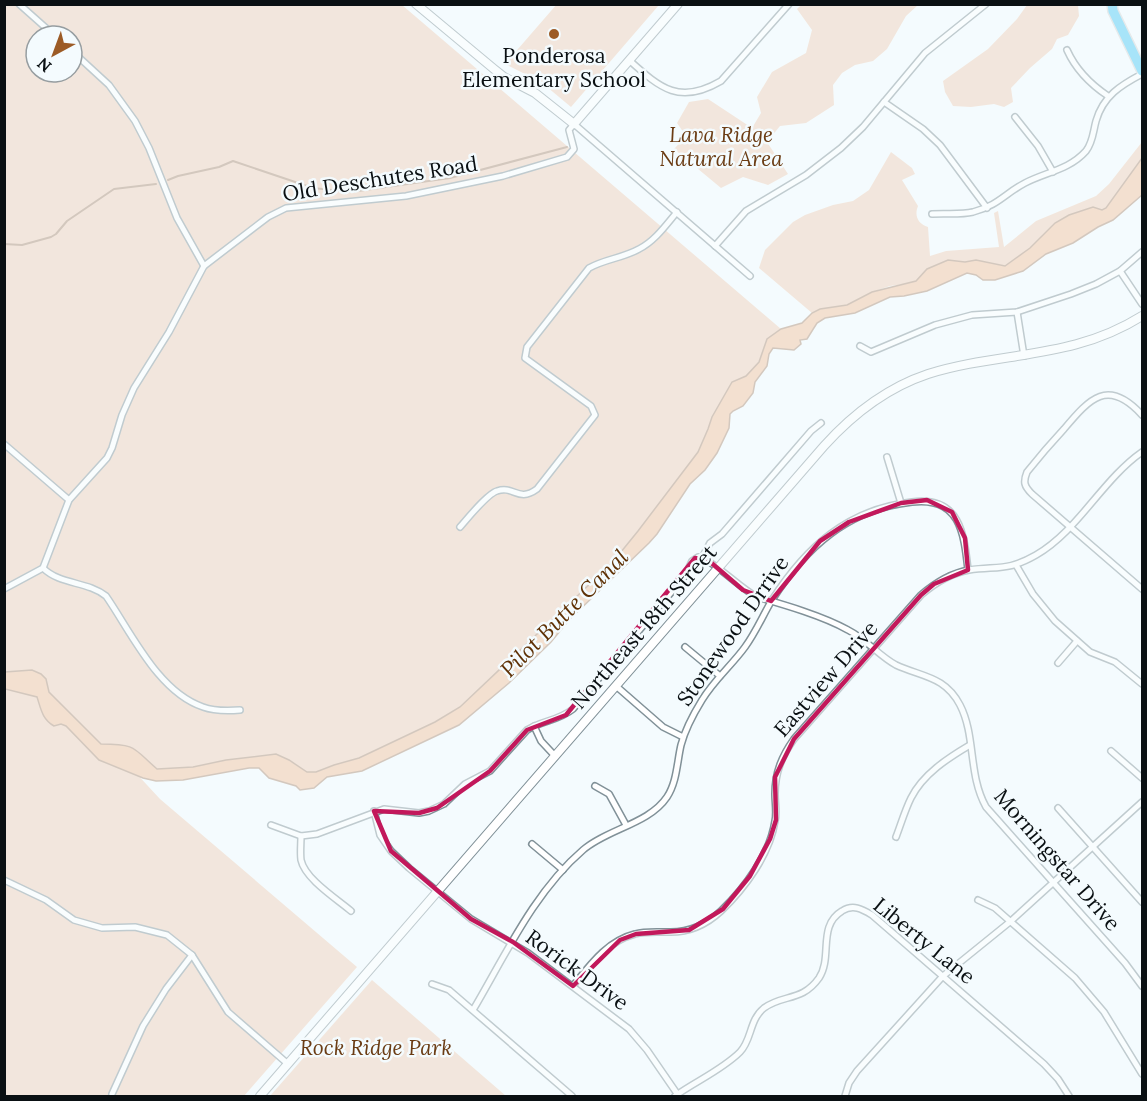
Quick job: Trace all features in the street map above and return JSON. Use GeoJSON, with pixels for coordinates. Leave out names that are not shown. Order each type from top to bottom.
{"type":"FeatureCollection","features":[{"type":"Feature","properties":{"kind":"highway"},"geometry":{"type":"LineString","coordinates":[[1113,4],[1119,9],[1143,57]]}},
{"type":"Feature","properties":{"kind":"highway"},"geometry":{"type":"LineString","coordinates":[[1113,4],[1113,10],[1143,72]]}},
{"type":"Feature","properties":{"kind":"main road"},"geometry":{"type":"LineString","coordinates":[[416,4],[504,77],[536,93],[574,124],[678,4]]}},
{"type":"Feature","properties":{"kind":"main road","name":"Northeast 18th Street"},"geometry":{"type":"LineString","coordinates":[[260,1096],[830,439],[869,404],[927,375],[958,367],[1079,345],[1098,339],[1143,316]]}},
{"type":"Feature","properties":{"kind":"street"},"geometry":{"type":"LineString","coordinates":[[19,4],[42,24]]}},
{"type":"Feature","properties":{"kind":"street"},"geometry":{"type":"LineString","coordinates":[[629,60],[655,83],[674,92],[693,94],[707,90],[721,81],[789,4]]}},
{"type":"Feature","properties":{"kind":"street"},"geometry":{"type":"LineString","coordinates":[[716,246],[746,211],[806,175],[841,148],[863,127],[930,48],[986,4]]}},
{"type":"Feature","properties":{"kind":"street"},"geometry":{"type":"LineString","coordinates":[[1067,50],[1087,80],[1108,96]]}},
{"type":"Feature","properties":{"kind":"street"},"geometry":{"type":"LineString","coordinates":[[84,62],[109,85],[135,121],[149,148],[177,218],[204,266]]}},
{"type":"Feature","properties":{"kind":"street"},"geometry":{"type":"LineString","coordinates":[[932,214],[969,213],[987,208],[1001,201],[1025,183],[1074,162],[1091,143],[1099,114],[1108,96],[1143,72]]}},
{"type":"Feature","properties":{"kind":"street"},"geometry":{"type":"LineString","coordinates":[[884,102],[923,129],[940,145],[987,208]]}},
{"type":"Feature","properties":{"kind":"street"},"geometry":{"type":"LineString","coordinates":[[1015,117],[1038,146],[1053,172]]}},
{"type":"Feature","properties":{"kind":"street"},"geometry":{"type":"LineString","coordinates":[[574,124],[750,276]]}},
{"type":"Feature","properties":{"kind":"street","name":"Old Deschutes Road"},"geometry":{"type":"LineString","coordinates":[[43,568],[69,500],[107,458],[134,388],[169,333],[204,266],[268,217],[286,208],[405,196],[503,176],[567,157],[574,149],[569,134],[574,124]]}},
{"type":"Feature","properties":{"kind":"street"},"geometry":{"type":"LineString","coordinates":[[460,527],[496,491],[507,490],[522,496],[537,489],[595,415],[591,406],[525,358],[527,347],[589,268],[602,261],[637,251],[649,244],[677,212]]}},
{"type":"Feature","properties":{"kind":"street"},"geometry":{"type":"LineString","coordinates":[[860,346],[871,352],[944,322],[972,315],[1017,312],[1088,288],[1120,271],[1143,252]]}},
{"type":"Feature","properties":{"kind":"street"},"geometry":{"type":"LineString","coordinates":[[1120,271],[1143,304]]}},
{"type":"Feature","properties":{"kind":"street"},"geometry":{"type":"LineString","coordinates":[[1017,312],[1024,356]]}},
{"type":"Feature","properties":{"kind":"street"},"geometry":{"type":"LineString","coordinates":[[1143,415],[1120,398],[1104,395],[1095,398],[1088,402],[1027,472],[1024,479],[1025,487],[1143,589]]}},
{"type":"Feature","properties":{"kind":"street"},"geometry":{"type":"LineString","coordinates":[[271,825],[301,836],[317,834],[374,812],[394,809],[419,813],[437,808],[465,784],[490,771],[521,735],[534,726],[555,720],[573,709],[685,576],[692,561],[698,557],[702,558],[710,543],[722,534],[821,423]]}},
{"type":"Feature","properties":{"kind":"street"},"geometry":{"type":"LineString","coordinates":[[4,444],[69,500]]}},
{"type":"Feature","properties":{"kind":"street","name":"Eastview Drive"},"geometry":{"type":"LineString","coordinates":[[573,986],[596,958],[620,940],[636,934],[680,932],[701,926],[712,919],[739,892],[770,839],[776,820],[776,777],[785,751],[921,595],[934,584],[952,575],[968,570],[1007,568],[1050,545],[1070,526],[1111,478],[1143,452]]}},
{"type":"Feature","properties":{"kind":"street"},"geometry":{"type":"LineString","coordinates":[[887,456],[900,503]]}},
{"type":"Feature","properties":{"kind":"street","name":"Stonewood Drrive"},"geometry":{"type":"LineString","coordinates":[[473,1010],[540,898],[563,870],[585,848],[648,815],[666,798],[673,786],[683,737],[701,700],[745,647],[771,601],[806,556],[834,530],[866,513],[900,503],[927,500],[940,504],[952,512],[960,525],[968,570]]}},
{"type":"Feature","properties":{"kind":"street","name":"Morningstar Drive"},"geometry":{"type":"LineString","coordinates":[[702,558],[708,560],[743,590],[848,630],[886,659],[927,675],[948,688],[962,708],[975,781],[986,807],[1143,986]]}},
{"type":"Feature","properties":{"kind":"street"},"geometry":{"type":"LineString","coordinates":[[1016,565],[1045,611],[1077,641],[1090,652],[1124,669],[1143,684]]}},
{"type":"Feature","properties":{"kind":"street"},"geometry":{"type":"LineString","coordinates":[[4,589],[43,568],[55,577],[95,589],[106,596],[152,665],[184,698],[203,707],[224,711],[240,710]]}},
{"type":"Feature","properties":{"kind":"street"},"geometry":{"type":"LineString","coordinates":[[1058,663],[1077,641]]}},
{"type":"Feature","properties":{"kind":"street"},"geometry":{"type":"LineString","coordinates":[[685,646],[720,676]]}},
{"type":"Feature","properties":{"kind":"street"},"geometry":{"type":"LineString","coordinates":[[616,686],[663,727],[683,737]]}},
{"type":"Feature","properties":{"kind":"street"},"geometry":{"type":"LineString","coordinates":[[534,726],[541,741],[555,756]]}},
{"type":"Feature","properties":{"kind":"street"},"geometry":{"type":"LineString","coordinates":[[896,837],[912,796],[920,784],[933,771],[970,745]]}},
{"type":"Feature","properties":{"kind":"street"},"geometry":{"type":"LineString","coordinates":[[1111,751],[1143,778]]}},
{"type":"Feature","properties":{"kind":"street"},"geometry":{"type":"LineString","coordinates":[[595,786],[609,794],[626,825]]}},
{"type":"Feature","properties":{"kind":"street"},"geometry":{"type":"LineString","coordinates":[[845,1096],[849,1083],[857,1071],[943,976],[1011,921],[1143,802]]}},
{"type":"Feature","properties":{"kind":"street"},"geometry":{"type":"LineString","coordinates":[[1058,808],[1143,902]]}},
{"type":"Feature","properties":{"kind":"street","name":"Rorick Drive"},"geometry":{"type":"LineString","coordinates":[[374,812],[380,835],[391,850],[438,892],[471,919],[513,942],[637,1036],[677,1096]]}},
{"type":"Feature","properties":{"kind":"street"},"geometry":{"type":"LineString","coordinates":[[301,836],[302,862],[307,872],[351,911]]}},
{"type":"Feature","properties":{"kind":"street"},"geometry":{"type":"LineString","coordinates":[[532,844],[563,870]]}},
{"type":"Feature","properties":{"kind":"street"},"geometry":{"type":"LineString","coordinates":[[4,880],[46,900],[74,920],[102,928],[135,927],[167,935],[192,955],[228,1012],[288,1064]]}},
{"type":"Feature","properties":{"kind":"street"},"geometry":{"type":"LineString","coordinates":[[978,900],[995,908],[1011,921],[1061,965],[1090,995],[1117,1031],[1143,1074]]}},
{"type":"Feature","properties":{"kind":"street","name":"Liberty Lane"},"geometry":{"type":"LineString","coordinates":[[677,1096],[742,1051],[753,1022],[764,1008],[795,997],[812,986],[824,967],[831,923],[843,910],[852,907],[862,909],[872,915],[943,976],[1044,1064],[1069,1096]]}},
{"type":"Feature","properties":{"kind":"street"},"geometry":{"type":"LineString","coordinates":[[112,1094],[143,1026],[166,989],[192,955]]}},
{"type":"Feature","properties":{"kind":"street"},"geometry":{"type":"LineString","coordinates":[[432,984],[449,990],[572,1096]]}},
{"type":"Feature","properties":{"kind":"highlighted area"},"geometry":{"type":"Polygon","coordinates":[[[927,500],[952,512],[965,538],[968,570],[934,584],[921,595],[794,739],[775,777],[776,820],[770,839],[750,876],[723,909],[689,930],[636,934],[620,940],[573,986],[513,942],[471,919],[391,851],[374,811],[419,813],[437,808],[490,771],[527,730],[566,715],[695,558],[708,560],[743,590],[771,601],[820,541],[849,522],[901,503],[927,500]]]}},
{"type":"Feature","properties":{"kind":"green space","name":"Ponderosa Elementary School"},"geometry":{"type":"Polygon","coordinates":[[[557,4],[659,5],[571,107],[541,82],[505,64],[557,4]]]}},
{"type":"Feature","properties":{"kind":"green space"},"geometry":{"type":"Polygon","coordinates":[[[5,5],[402,5],[781,329],[767,339],[759,361],[752,371],[732,382],[712,417],[698,452],[667,495],[612,563],[460,707],[435,722],[359,758],[307,773],[276,754],[226,760],[193,767],[157,769],[137,751],[110,745],[160,799],[357,967],[244,1096],[5,1096],[5,5]]]}},
{"type":"Feature","properties":{"kind":"green space","name":"Lava Ridge Natural Area"},"geometry":{"type":"Polygon","coordinates":[[[801,5],[918,5],[906,16],[887,49],[873,61],[855,65],[842,73],[833,85],[834,105],[806,123],[780,126],[767,142],[788,174],[768,185],[743,177],[721,188],[674,149],[686,136],[677,123],[689,102],[708,99],[752,128],[761,113],[757,97],[772,72],[806,53],[812,30],[797,9],[801,5]]]}},
{"type":"Feature","properties":{"kind":"green space"},"geometry":{"type":"Polygon","coordinates":[[[1027,5],[1078,5],[1079,16],[1068,35],[1057,39],[1052,49],[1011,88],[1013,102],[1004,107],[994,104],[971,107],[953,106],[945,92],[943,81],[988,49],[1017,19],[1027,5]]]}},
{"type":"Feature","properties":{"kind":"green space","name":"Lava Ridge Natural Area"},"geometry":{"type":"Polygon","coordinates":[[[1142,142],[1142,158],[1106,208],[1102,210],[1093,207],[1055,223],[1030,248],[1005,266],[976,260],[965,262],[948,260],[927,269],[912,283],[890,286],[847,305],[821,309],[812,313],[759,268],[765,250],[793,222],[833,205],[853,201],[869,190],[891,152],[912,168],[915,174],[902,180],[918,206],[916,213],[918,219],[928,227],[930,256],[946,251],[999,247],[994,213],[998,211],[1004,247],[1036,221],[1096,196],[1109,184],[1142,142]]]}},
{"type":"Feature","properties":{"kind":"green space","name":"Rock Ridge Park"},"geometry":{"type":"Polygon","coordinates":[[[372,980],[506,1096],[270,1096],[372,980]]]}},
{"type":"Feature","properties":{"kind":"water","name":"Pilot Butte Canal"},"geometry":{"type":"Polygon","coordinates":[[[1142,158],[1142,195],[1113,220],[1073,243],[1046,254],[1023,271],[995,280],[983,280],[967,273],[927,291],[890,297],[855,313],[825,318],[817,323],[807,339],[800,340],[801,344],[794,350],[773,348],[769,354],[767,366],[755,382],[753,393],[743,406],[730,414],[729,428],[717,453],[705,470],[690,484],[649,543],[570,619],[551,642],[509,683],[459,725],[362,771],[327,777],[314,788],[300,790],[296,786],[269,778],[259,768],[183,780],[156,781],[99,760],[66,726],[61,724],[54,726],[47,720],[37,697],[5,689],[5,672],[32,670],[41,674],[46,679],[49,692],[101,744],[128,746],[157,769],[193,767],[226,760],[276,754],[307,772],[316,772],[359,758],[435,722],[460,707],[612,563],[698,452],[712,417],[732,382],[746,376],[759,362],[767,339],[781,329],[802,323],[820,309],[847,305],[872,292],[916,281],[927,269],[948,260],[965,262],[976,260],[1005,266],[1030,248],[1055,223],[1069,215],[1093,207],[1102,210],[1106,208],[1142,158]]]}},
{"type":"Feature","properties":{"kind":"waterway"},"geometry":{"type":"LineString","coordinates":[[168,180],[219,167],[233,161],[313,188],[351,192],[450,178],[567,147]]}},
{"type":"Feature","properties":{"kind":"waterway"},"geometry":{"type":"LineString","coordinates":[[4,244],[22,245],[51,237],[67,221],[114,189],[156,184]]}},
{"type":"Feature","properties":{"kind":"place","name":"Ponderosa Elementary School"},"geometry":{"type":"Point","coordinates":[554,34]}}]}
